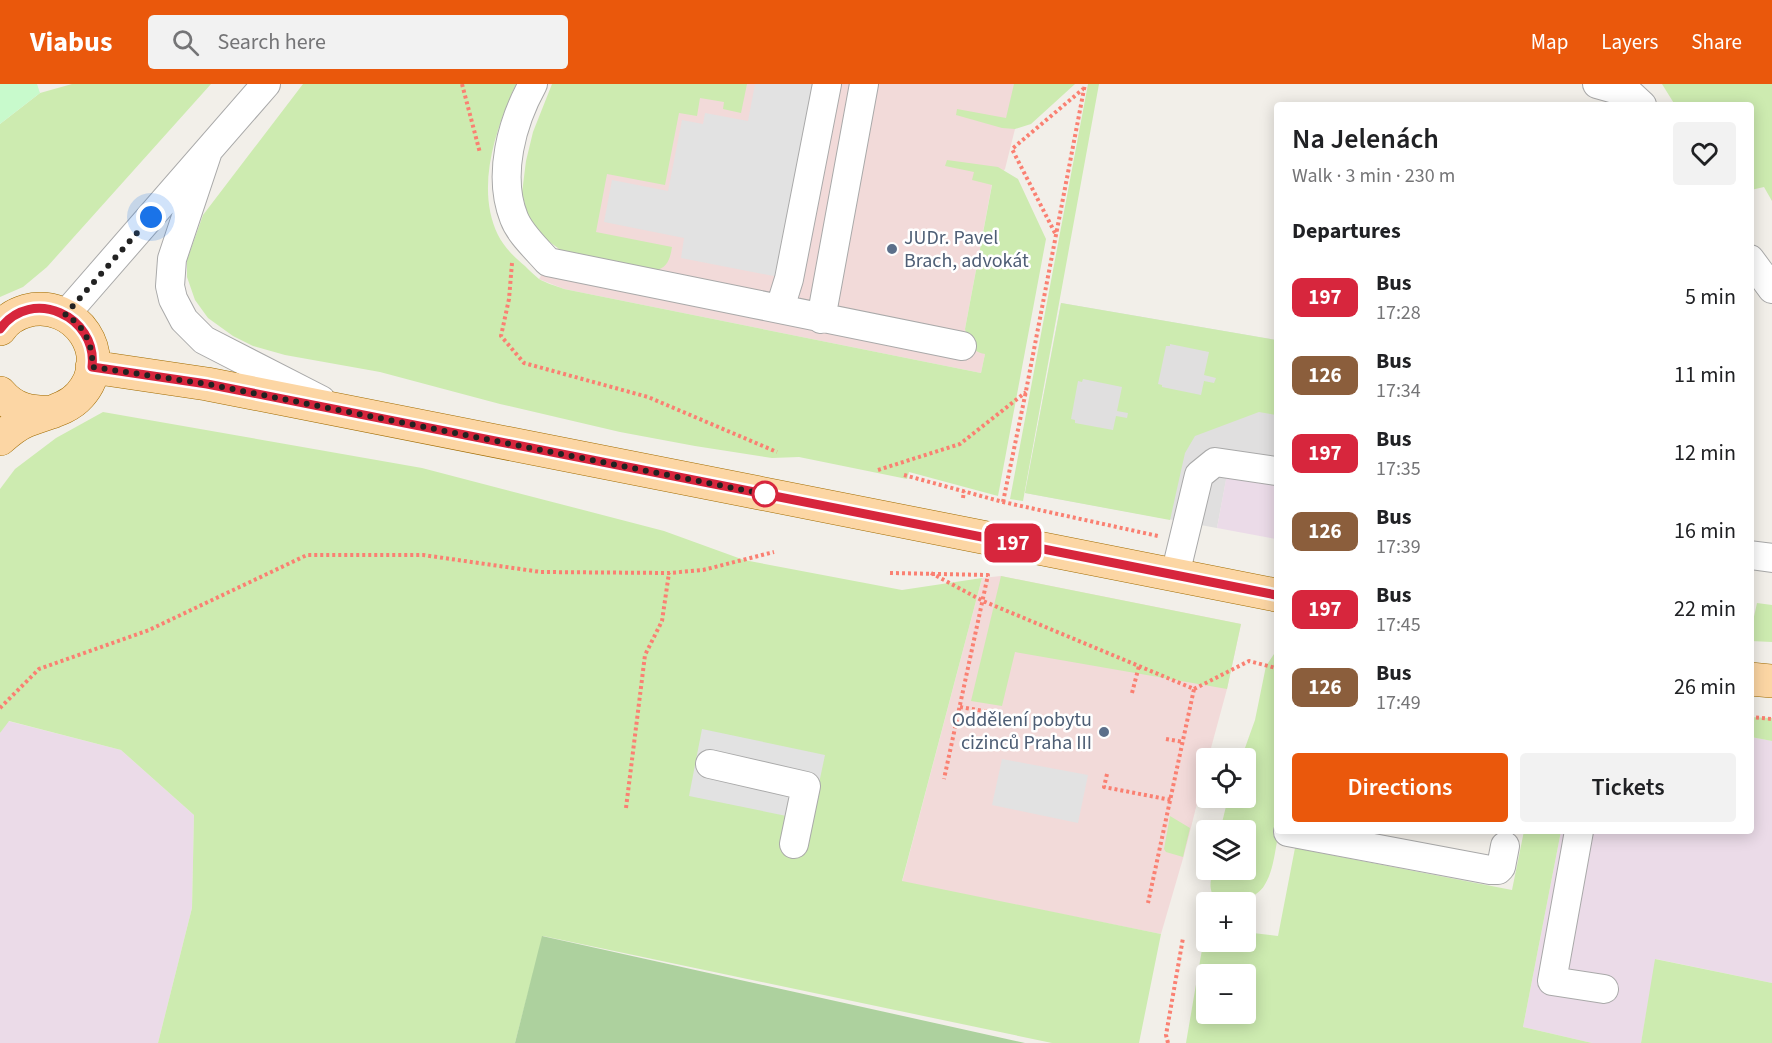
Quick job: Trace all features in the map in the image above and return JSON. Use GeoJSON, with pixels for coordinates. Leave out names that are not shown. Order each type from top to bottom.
{"type":"FeatureCollection","features":[{"type":"Feature","properties":{"kind":"main road"},"geometry":{"type":"LineString","coordinates":[[0,329],[4,323],[19,313],[36,309],[54,310],[65,315],[83,329],[91,345],[92,367],[89,381],[80,395],[68,406],[15,426],[0,439]]}},
{"type":"Feature","properties":{"kind":"main road"},"geometry":{"type":"LineString","coordinates":[[92,367],[207,384],[1274,595]]}},
{"type":"Feature","properties":{"kind":"main road"},"geometry":{"type":"LineString","coordinates":[[0,393],[19,408],[35,413],[52,412]]}},
{"type":"Feature","properties":{"kind":"main road"},"geometry":{"type":"LineString","coordinates":[[1754,679],[1772,681]]}},
{"type":"Feature","properties":{"kind":"street"},"geometry":{"type":"LineString","coordinates":[[65,315],[266,84]]}},
{"type":"Feature","properties":{"kind":"street"},"geometry":{"type":"LineString","coordinates":[[533,84],[516,122],[508,158],[507,187],[514,218],[527,238],[548,262],[962,346]]}},
{"type":"Feature","properties":{"kind":"street"},"geometry":{"type":"LineString","coordinates":[[780,308],[789,279],[827,84]]}},
{"type":"Feature","properties":{"kind":"street"},"geometry":{"type":"LineString","coordinates":[[821,319],[864,84]]}},
{"type":"Feature","properties":{"kind":"street"},"geometry":{"type":"LineString","coordinates":[[1597,84],[1629,93],[1639,102]]}},
{"type":"Feature","properties":{"kind":"street"},"geometry":{"type":"LineString","coordinates":[[208,151],[176,246],[170,273],[171,292],[178,310],[192,330],[204,340],[342,411]]}},
{"type":"Feature","properties":{"kind":"street"},"geometry":{"type":"LineString","coordinates":[[1754,264],[1772,289]]}},
{"type":"Feature","properties":{"kind":"street"},"geometry":{"type":"LineString","coordinates":[[1174,575],[1199,475],[1215,462],[1274,471]]}},
{"type":"Feature","properties":{"kind":"street"},"geometry":{"type":"LineString","coordinates":[[1754,556],[1772,558]]}},
{"type":"Feature","properties":{"kind":"street"},"geometry":{"type":"LineString","coordinates":[[710,764],[806,786],[794,844]]}},
{"type":"Feature","properties":{"kind":"street"},"geometry":{"type":"LineString","coordinates":[[1299,834],[1490,870],[1498,870],[1501,867],[1504,846]]}},
{"type":"Feature","properties":{"kind":"street"},"geometry":{"type":"LineString","coordinates":[[1578,834],[1552,981],[1604,989]]}},
{"type":"Feature","properties":{"kind":"path"},"geometry":{"type":"LineString","coordinates":[[462,84],[483,164]]}},
{"type":"Feature","properties":{"kind":"path"},"geometry":{"type":"LineString","coordinates":[[1056,235],[1012,149],[1084,86]]}},
{"type":"Feature","properties":{"kind":"path"},"geometry":{"type":"LineString","coordinates":[[1003,502],[1084,86]]}},
{"type":"Feature","properties":{"kind":"path"},"geometry":{"type":"LineString","coordinates":[[512,262],[509,299],[501,336],[524,363],[648,397],[777,452]]}},
{"type":"Feature","properties":{"kind":"path"},"geometry":{"type":"LineString","coordinates":[[878,470],[960,444],[1026,392]]}},
{"type":"Feature","properties":{"kind":"path"},"geometry":{"type":"LineString","coordinates":[[904,475],[1003,502],[1158,536],[1162,528]]}},
{"type":"Feature","properties":{"kind":"path"},"geometry":{"type":"LineString","coordinates":[[963,498],[964,491]]}},
{"type":"Feature","properties":{"kind":"path"},"geometry":{"type":"LineString","coordinates":[[0,708],[39,669],[149,630],[307,555],[423,555],[541,572],[669,573],[704,570],[774,552]]}},
{"type":"Feature","properties":{"kind":"path"},"geometry":{"type":"LineString","coordinates":[[627,808],[645,655],[662,621],[669,573]]}},
{"type":"Feature","properties":{"kind":"path"},"geometry":{"type":"LineString","coordinates":[[890,573],[988,575],[944,779]]}},
{"type":"Feature","properties":{"kind":"path"},"geometry":{"type":"LineString","coordinates":[[931,573],[983,601],[1194,689],[1249,661],[1274,667]]}},
{"type":"Feature","properties":{"kind":"path"},"geometry":{"type":"LineString","coordinates":[[1132,693],[1139,666]]}},
{"type":"Feature","properties":{"kind":"path"},"geometry":{"type":"LineString","coordinates":[[1148,903],[1194,689]]}},
{"type":"Feature","properties":{"kind":"path"},"geometry":{"type":"LineString","coordinates":[[960,707],[1001,714]]}},
{"type":"Feature","properties":{"kind":"path"},"geometry":{"type":"LineString","coordinates":[[1754,717],[1772,719]]}},
{"type":"Feature","properties":{"kind":"path"},"geometry":{"type":"LineString","coordinates":[[1166,739],[1183,742]]}},
{"type":"Feature","properties":{"kind":"path"},"geometry":{"type":"LineString","coordinates":[[1107,774],[1104,788],[1171,800]]}},
{"type":"Feature","properties":{"kind":"path"},"geometry":{"type":"LineString","coordinates":[[1166,1043],[1183,938]]}},
{"type":"Feature","properties":{"kind":"shaded area"},"geometry":{"type":"Polygon","coordinates":[[[592,84],[1032,84],[1015,129],[1005,169],[992,184],[965,329],[969,345],[985,354],[981,373],[564,289],[539,279],[558,248],[592,84]]]}},
{"type":"Feature","properties":{"kind":"shaded area"},"geometry":{"type":"Polygon","coordinates":[[[755,84],[827,84],[789,279],[681,258],[684,238],[604,222],[612,180],[668,191],[682,120],[703,124],[705,113],[748,121],[755,84]]]}},
{"type":"Feature","properties":{"kind":"shaded area"},"geometry":{"type":"Polygon","coordinates":[[[1061,303],[1274,340],[1274,468],[1227,475],[1217,528],[1025,493],[1061,303]]]}},
{"type":"Feature","properties":{"kind":"shaded area"},"geometry":{"type":"Polygon","coordinates":[[[1227,474],[1274,484],[1274,539],[1217,528],[1227,474]]]}},
{"type":"Feature","properties":{"kind":"shaded area"},"geometry":{"type":"Polygon","coordinates":[[[1001,576],[1241,624],[1211,748],[1196,748],[1196,808],[1161,934],[902,882],[982,578],[1001,576]]]}},
{"type":"Feature","properties":{"kind":"shaded area"},"geometry":{"type":"Polygon","coordinates":[[[8,721],[121,750],[194,815],[192,908],[158,1043],[0,1043],[0,733],[8,721]]]}},
{"type":"Feature","properties":{"kind":"shaded area"},"geometry":{"type":"Polygon","coordinates":[[[702,729],[825,755],[811,821],[689,796],[702,729]]]}},
{"type":"Feature","properties":{"kind":"shaded area"},"geometry":{"type":"Polygon","coordinates":[[[1754,738],[1772,741],[1772,983],[1656,959],[1641,1043],[1592,1043],[1523,1027],[1560,834],[1754,834],[1754,738]]]}},
{"type":"Feature","properties":{"kind":"shaded area"},"geometry":{"type":"Polygon","coordinates":[[[1002,759],[1088,775],[1078,823],[992,805],[1002,759]]]}},
{"type":"Feature","properties":{"kind":"green space"},"geometry":{"type":"Polygon","coordinates":[[[0,84],[37,84],[40,93],[0,124],[0,84]]]}},
{"type":"Feature","properties":{"kind":"green space"},"geometry":{"type":"Polygon","coordinates":[[[72,84],[211,84],[47,267],[23,287],[0,297],[0,124],[40,93],[72,84]]]}},
{"type":"Feature","properties":{"kind":"green space"},"geometry":{"type":"Polygon","coordinates":[[[303,84],[516,84],[495,139],[488,178],[488,198],[491,217],[503,244],[539,279],[545,282],[564,289],[981,373],[985,354],[970,346],[965,329],[992,185],[972,180],[974,172],[945,166],[947,160],[998,167],[1018,179],[1046,239],[998,496],[909,472],[907,479],[799,457],[772,458],[620,432],[500,404],[380,372],[285,355],[253,346],[233,336],[208,318],[195,300],[187,277],[187,260],[203,215],[303,84]]]}},
{"type":"Feature","properties":{"kind":"green space"},"geometry":{"type":"Polygon","coordinates":[[[552,84],[747,84],[741,113],[723,109],[724,102],[700,98],[697,116],[679,113],[665,185],[607,174],[596,232],[672,247],[669,260],[662,268],[654,271],[562,251],[544,238],[528,216],[522,193],[526,161],[533,132],[552,84]]]}},
{"type":"Feature","properties":{"kind":"green space"},"geometry":{"type":"Polygon","coordinates":[[[1014,84],[1075,84],[1031,124],[1015,129],[1002,128],[956,115],[957,109],[1006,118],[1014,84]]]}},
{"type":"Feature","properties":{"kind":"green space"},"geometry":{"type":"Polygon","coordinates":[[[1088,84],[1099,84],[1023,501],[1010,499],[1088,84]]]}},
{"type":"Feature","properties":{"kind":"green space"},"geometry":{"type":"Polygon","coordinates":[[[1662,84],[1772,84],[1772,201],[1764,187],[1754,189],[1754,102],[1673,102],[1662,84]]]}},
{"type":"Feature","properties":{"kind":"green space"},"geometry":{"type":"Polygon","coordinates":[[[1061,303],[1274,340],[1274,415],[1259,412],[1195,436],[1185,453],[1170,520],[1025,493],[1061,303]],[[1170,344],[1166,346],[1158,384],[1162,387],[1201,395],[1204,381],[1214,383],[1216,378],[1204,375],[1209,352],[1170,344]],[[1083,379],[1082,382],[1078,381],[1071,419],[1075,420],[1075,423],[1113,430],[1116,416],[1127,418],[1128,413],[1117,411],[1122,387],[1083,379]]]}},
{"type":"Feature","properties":{"kind":"green space"},"geometry":{"type":"Polygon","coordinates":[[[103,412],[422,468],[664,531],[744,560],[902,590],[982,578],[902,881],[1161,934],[1139,1043],[1052,1043],[543,936],[515,1043],[158,1043],[192,908],[194,815],[121,750],[9,721],[0,733],[0,489],[15,469],[56,438],[103,412]]]}},
{"type":"Feature","properties":{"kind":"green space"},"geometry":{"type":"Polygon","coordinates":[[[1001,576],[1241,624],[1227,689],[1015,652],[1002,706],[971,701],[1001,576]]]}},
{"type":"Feature","properties":{"kind":"green space"},"geometry":{"type":"Polygon","coordinates":[[[1757,603],[1772,605],[1772,642],[1754,641],[1754,616],[1757,603]]]}},
{"type":"Feature","properties":{"kind":"green space"},"geometry":{"type":"Polygon","coordinates":[[[1274,654],[1274,834],[1278,834],[1274,860],[1264,886],[1256,894],[1256,892],[1212,892],[1211,880],[1256,880],[1256,820],[1223,820],[1226,808],[1256,808],[1256,748],[1245,748],[1255,720],[1266,666],[1274,654]]]}},
{"type":"Feature","properties":{"kind":"green space"},"geometry":{"type":"Polygon","coordinates":[[[1754,717],[1772,718],[1772,741],[1754,738],[1754,717]]]}},
{"type":"Feature","properties":{"kind":"green space"},"geometry":{"type":"Polygon","coordinates":[[[1170,816],[1190,828],[1183,857],[1166,852],[1164,849],[1170,816]]]}},
{"type":"Feature","properties":{"kind":"green space"},"geometry":{"type":"Polygon","coordinates":[[[1523,834],[1560,834],[1523,1027],[1592,1043],[1186,1043],[1196,984],[1196,1024],[1256,1024],[1256,964],[1200,964],[1202,952],[1256,952],[1256,933],[1278,936],[1295,848],[1512,890],[1523,834]]]}},
{"type":"Feature","properties":{"kind":"green space"},"geometry":{"type":"Polygon","coordinates":[[[542,936],[1025,1043],[515,1043],[542,936]]]}},
{"type":"Feature","properties":{"kind":"green space"},"geometry":{"type":"Polygon","coordinates":[[[1655,959],[1772,983],[1772,1043],[1641,1043],[1655,959]]]}},
{"type":"Feature","properties":{"kind":"bus line","name":"197"},"geometry":{"type":"LineString","coordinates":[[0,329],[4,323],[19,313],[36,309],[54,310],[70,317],[83,329],[91,345],[92,367],[207,384],[1274,595]]}},
{"type":"Feature","properties":{"kind":"place","name":"JUDr. Pavel Brach, advokát"},"geometry":{"type":"Point","coordinates":[892,249]}},
{"type":"Feature","properties":{"kind":"place","name":"Oddělení pobytu cizinců Praha III"},"geometry":{"type":"Point","coordinates":[1104,732]}},
{"type":"Feature","properties":{"kind":"route"},"geometry":{"type":"LineString","coordinates":[[151,217],[65,315],[83,329],[91,345],[92,367],[207,384],[769,495],[765,494]]}}]}
